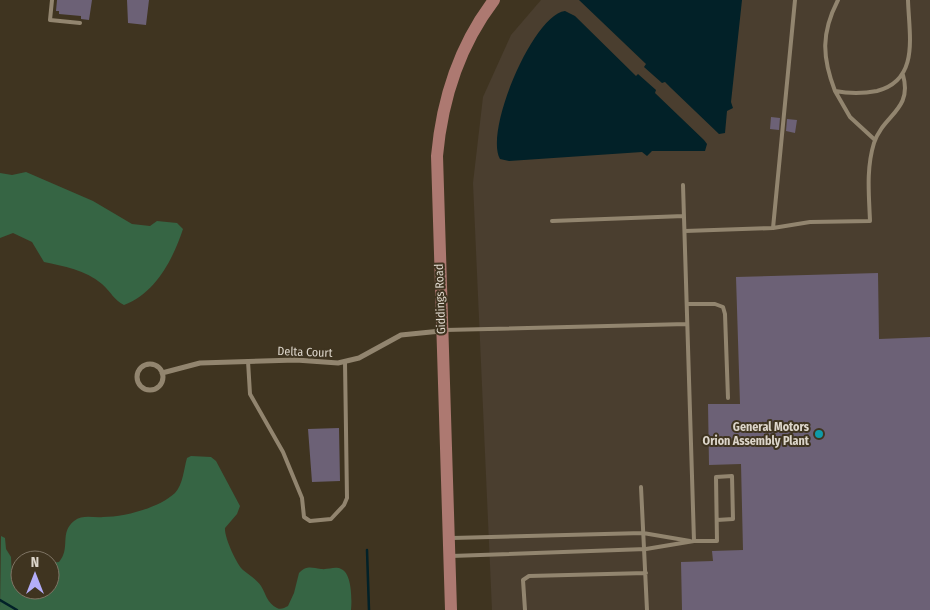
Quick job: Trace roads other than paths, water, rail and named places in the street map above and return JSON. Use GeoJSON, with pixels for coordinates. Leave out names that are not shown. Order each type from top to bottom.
{"type":"FeatureCollection","features":[{"type":"Feature","properties":{"kind":"main road","name":"Giddings Road"},"geometry":{"type":"LineString","coordinates":[[451,610],[437,173],[441,125],[450,86],[461,55],[478,23],[494,0]]}},
{"type":"Feature","properties":{"kind":"street","name":"Delta Court"},"geometry":{"type":"LineString","coordinates":[[162,373],[193,364],[296,360],[324,364],[345,362],[359,358],[401,335],[441,331]]}},
{"type":"Feature","properties":{"kind":"street"},"geometry":{"type":"LineString","coordinates":[[145,364],[154,365],[162,373],[162,382],[154,390],[142,388],[137,382],[138,370],[145,364]]}},
{"type":"Feature","properties":{"kind":"lane"},"geometry":{"type":"LineString","coordinates":[[52,0],[50,20],[80,23]]}},
{"type":"Feature","properties":{"kind":"lane"},"geometry":{"type":"LineString","coordinates":[[773,228],[794,0]]}},
{"type":"Feature","properties":{"kind":"lane"},"geometry":{"type":"LineString","coordinates":[[838,0],[825,37],[827,69],[835,91],[850,117],[875,140]]}},
{"type":"Feature","properties":{"kind":"lane"},"geometry":{"type":"LineString","coordinates":[[835,91],[849,94],[875,91],[899,81],[908,63],[910,43],[908,0]]}},
{"type":"Feature","properties":{"kind":"lane"},"geometry":{"type":"LineString","coordinates":[[685,231],[773,228],[810,222],[870,221],[869,174],[875,140],[903,102],[906,92],[903,75]]}},
{"type":"Feature","properties":{"kind":"lane"},"geometry":{"type":"LineString","coordinates":[[683,185],[694,541]]}},
{"type":"Feature","properties":{"kind":"lane"},"geometry":{"type":"LineString","coordinates":[[552,221],[684,216]]}},
{"type":"Feature","properties":{"kind":"lane"},"geometry":{"type":"LineString","coordinates":[[687,304],[715,304],[722,307],[725,314],[728,398]]}},
{"type":"Feature","properties":{"kind":"lane"},"geometry":{"type":"LineString","coordinates":[[441,331],[688,324]]}},
{"type":"Feature","properties":{"kind":"lane"},"geometry":{"type":"LineString","coordinates":[[248,362],[250,394],[282,449],[302,498],[304,517],[310,521],[331,518],[344,505],[347,498],[345,362]]}},
{"type":"Feature","properties":{"kind":"lane"},"geometry":{"type":"LineString","coordinates":[[448,538],[643,533],[694,541],[717,541],[716,477],[732,476],[733,519],[717,520]]}},
{"type":"Feature","properties":{"kind":"lane"},"geometry":{"type":"LineString","coordinates":[[641,487],[643,533],[646,549],[647,610]]}},
{"type":"Feature","properties":{"kind":"lane"},"geometry":{"type":"LineString","coordinates":[[449,556],[646,549],[694,541]]}},
{"type":"Feature","properties":{"kind":"lane"},"geometry":{"type":"LineString","coordinates":[[525,610],[523,580],[529,576],[646,573]]}},
{"type":"Feature","properties":{"kind":"water"},"geometry":{"type":"Polygon","coordinates":[[[579,0],[742,0],[731,102],[733,108],[727,111],[725,133],[719,134],[665,82],[662,83],[644,67],[646,64],[579,0]]]}},
{"type":"Feature","properties":{"kind":"water"},"geometry":{"type":"Polygon","coordinates":[[[565,11],[575,16],[636,76],[638,74],[656,90],[655,93],[704,140],[707,144],[705,151],[652,151],[647,156],[642,152],[509,161],[500,159],[497,145],[499,125],[514,76],[539,32],[552,17],[565,11]]]}},
{"type":"Feature","properties":{"kind":"waterway"},"geometry":{"type":"LineString","coordinates":[[367,550],[369,610]]}},
{"type":"Feature","properties":{"kind":"waterway"},"geometry":{"type":"LineString","coordinates":[[0,600],[17,610]]}},
{"type":"Feature","properties":{"kind":"place","name":"General Motors Orion Assembly Plant"},"geometry":{"type":"Point","coordinates":[819,434]}}]}
